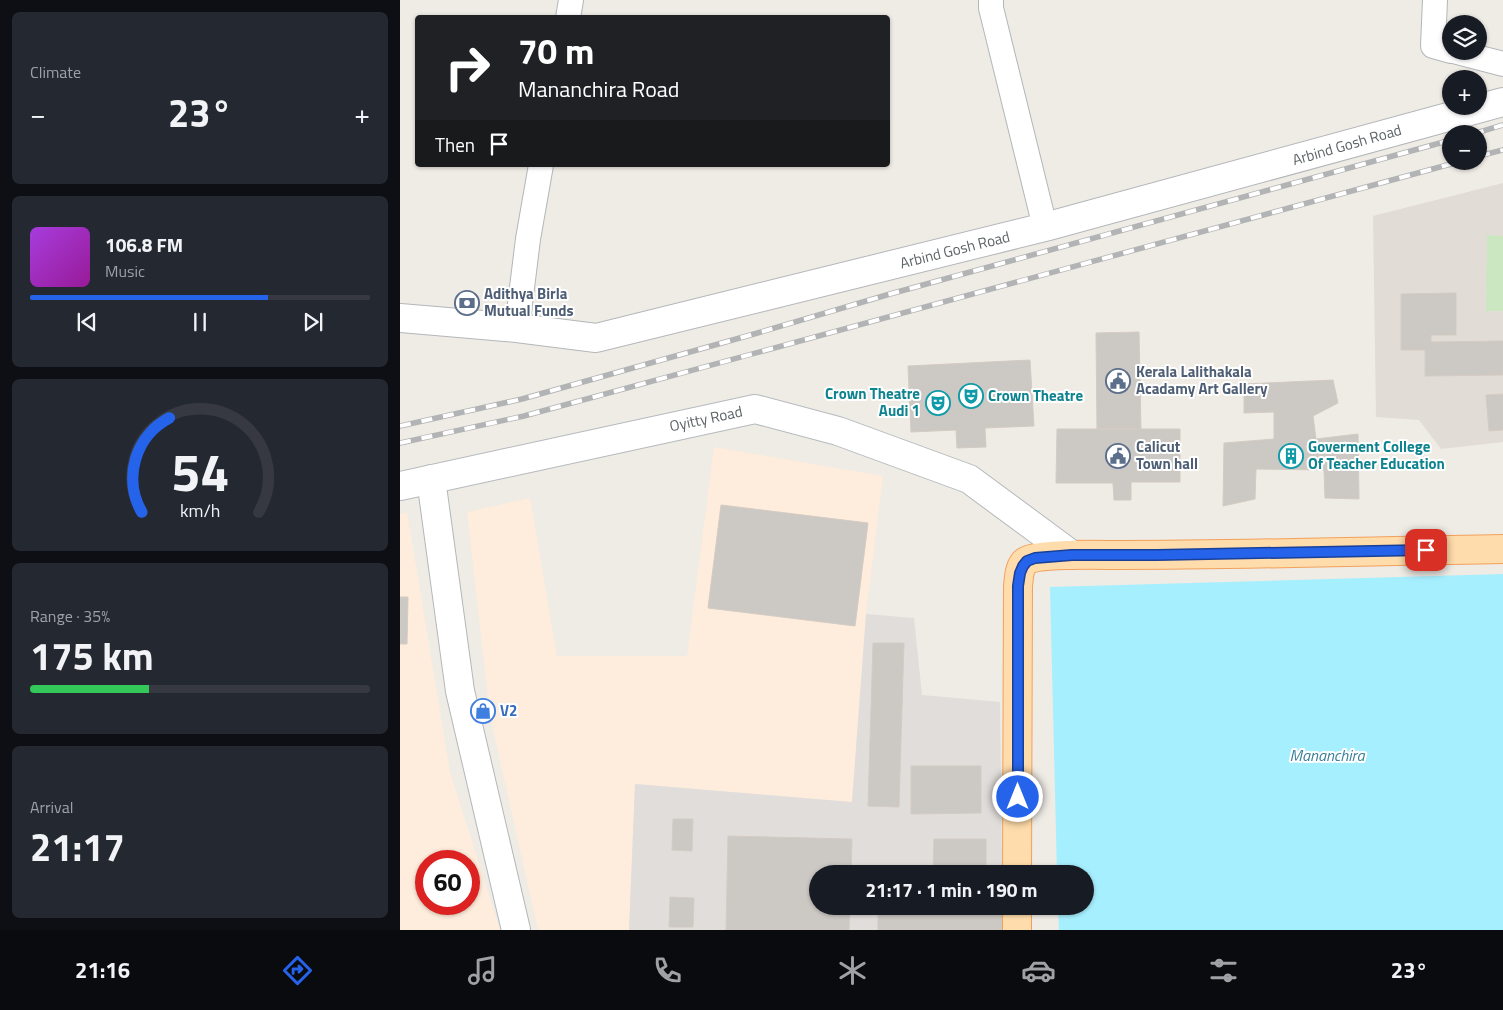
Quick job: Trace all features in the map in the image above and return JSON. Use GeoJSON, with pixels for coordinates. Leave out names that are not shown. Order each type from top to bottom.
{"type":"FeatureCollection","features":[{"type":"Feature","properties":{"kind":"main road"},"geometry":{"type":"LineString","coordinates":[[1017,865],[1018,596],[1020,573],[1027,561],[1035,558],[1072,555],[1503,549]]}},
{"type":"Feature","properties":{"kind":"main road"},"geometry":{"type":"LineString","coordinates":[[1017,915],[1017,930]]}},
{"type":"Feature","properties":{"kind":"street"},"geometry":{"type":"LineString","coordinates":[[568,15],[571,0]]}},
{"type":"Feature","properties":{"kind":"street"},"geometry":{"type":"LineString","coordinates":[[991,0],[991,8],[1045,227]]}},
{"type":"Feature","properties":{"kind":"street"},"geometry":{"type":"LineString","coordinates":[[1435,0],[1433,46],[1442,48]]}},
{"type":"Feature","properties":{"kind":"street"},"geometry":{"type":"LineString","coordinates":[[1487,60],[1503,64]]}},
{"type":"Feature","properties":{"kind":"street","name":"Arbind Gosh Road"},"geometry":{"type":"LineString","coordinates":[[400,318],[517,328],[596,338],[1045,227],[1503,102]]}},
{"type":"Feature","properties":{"kind":"street"},"geometry":{"type":"LineString","coordinates":[[517,328],[528,239],[541,167]]}},
{"type":"Feature","properties":{"kind":"street","name":"Oyitty Road"},"geometry":{"type":"LineString","coordinates":[[400,486],[755,409],[838,431],[969,479],[1072,555]]}},
{"type":"Feature","properties":{"kind":"street"},"geometry":{"type":"LineString","coordinates":[[431,479],[460,691],[516,930]]}},
{"type":"Feature","properties":{"kind":"shaded area"},"geometry":{"type":"Polygon","coordinates":[[[1503,183],[1503,442],[1441,449],[1419,420],[1376,417],[1373,216],[1503,183]]]}},
{"type":"Feature","properties":{"kind":"shaded area"},"geometry":{"type":"Polygon","coordinates":[[[714,447],[883,476],[866,614],[852,802],[635,784],[629,930],[538,930],[490,716],[467,512],[530,498],[557,656],[687,656],[714,447]]]}},
{"type":"Feature","properties":{"kind":"shaded area"},"geometry":{"type":"Polygon","coordinates":[[[407,512],[450,772],[475,850],[415,850],[415,915],[480,915],[480,867],[500,930],[400,930],[400,514],[407,512]]]}},
{"type":"Feature","properties":{"kind":"shaded area"},"geometry":{"type":"Polygon","coordinates":[[[866,614],[914,618],[922,695],[1000,702],[1002,865],[809,865],[809,915],[1003,915],[1004,930],[629,930],[635,784],[852,802],[866,614]]]}},
{"type":"Feature","properties":{"kind":"green space"},"geometry":{"type":"Polygon","coordinates":[[[1487,235],[1503,236],[1503,311],[1486,311],[1487,235]]]}},
{"type":"Feature","properties":{"kind":"water","name":"Mananchira"},"geometry":{"type":"Polygon","coordinates":[[[1503,574],[1503,930],[1059,930],[1058,915],[1094,915],[1094,865],[1057,865],[1050,587],[1503,574]]]}},
{"type":"Feature","properties":{"kind":"building"},"geometry":{"type":"Polygon","coordinates":[[[1456,293],[1456,335],[1431,335],[1431,342],[1503,341],[1503,375],[1425,376],[1425,350],[1401,350],[1401,294],[1456,293]]]}},
{"type":"Feature","properties":{"kind":"building","name":"Kerala Lalithakala Acadamy Art Gallery"},"geometry":{"type":"Polygon","coordinates":[[[1139,332],[1141,429],[1097,429],[1096,333],[1139,332]]]}},
{"type":"Feature","properties":{"kind":"building","name":"Crown Theatre"},"geometry":{"type":"Polygon","coordinates":[[[1030,360],[1034,426],[985,428],[986,447],[957,448],[956,430],[911,432],[908,366],[1030,360]]]}},
{"type":"Feature","properties":{"kind":"building","name":"Goverment College Of Teacher Education"},"geometry":{"type":"Polygon","coordinates":[[[1333,380],[1338,403],[1313,416],[1316,439],[1358,434],[1359,499],[1325,498],[1324,470],[1256,469],[1255,499],[1223,506],[1224,443],[1274,439],[1274,412],[1244,413],[1244,384],[1333,380]]]}},
{"type":"Feature","properties":{"kind":"building"},"geometry":{"type":"Polygon","coordinates":[[[1503,394],[1503,430],[1489,431],[1486,395],[1503,394]]]}},
{"type":"Feature","properties":{"kind":"building","name":"Calicut Town hall"},"geometry":{"type":"Polygon","coordinates":[[[1057,429],[1180,429],[1180,482],[1131,482],[1131,500],[1114,500],[1113,483],[1056,483],[1057,429]]]}},
{"type":"Feature","properties":{"kind":"building"},"geometry":{"type":"Polygon","coordinates":[[[721,505],[868,523],[855,626],[708,608],[721,505]]]}},
{"type":"Feature","properties":{"kind":"building"},"geometry":{"type":"Polygon","coordinates":[[[400,597],[408,597],[407,644],[400,644],[400,597]]]}},
{"type":"Feature","properties":{"kind":"building"},"geometry":{"type":"Polygon","coordinates":[[[873,643],[904,643],[899,807],[868,806],[873,643]]]}},
{"type":"Feature","properties":{"kind":"building"},"geometry":{"type":"Polygon","coordinates":[[[911,766],[981,766],[981,813],[911,814],[911,766]]]}},
{"type":"Feature","properties":{"kind":"building"},"geometry":{"type":"Polygon","coordinates":[[[673,819],[693,819],[692,851],[672,850],[673,819]]]}},
{"type":"Feature","properties":{"kind":"building"},"geometry":{"type":"Polygon","coordinates":[[[728,836],[852,839],[851,865],[809,865],[809,915],[850,915],[849,930],[726,930],[728,836]]]}},
{"type":"Feature","properties":{"kind":"building"},"geometry":{"type":"Polygon","coordinates":[[[934,839],[986,839],[986,865],[933,865],[934,839]]]}},
{"type":"Feature","properties":{"kind":"building"},"geometry":{"type":"Polygon","coordinates":[[[670,897],[694,898],[693,927],[669,927],[670,897]]]}},
{"type":"Feature","properties":{"kind":"building"},"geometry":{"type":"Polygon","coordinates":[[[878,915],[1004,915],[1004,930],[878,930],[878,915]]]}},
{"type":"Feature","properties":{"kind":"railway"},"geometry":{"type":"LineString","coordinates":[[1487,130],[1503,125]]}},
{"type":"Feature","properties":{"kind":"railway"},"geometry":{"type":"LineString","coordinates":[[400,426],[522,399],[890,294],[1442,142]]}},
{"type":"Feature","properties":{"kind":"railway"},"geometry":{"type":"LineString","coordinates":[[1487,154],[1503,150]]}},
{"type":"Feature","properties":{"kind":"railway"},"geometry":{"type":"LineString","coordinates":[[400,443],[524,416],[1442,166]]}},
{"type":"Feature","properties":{"kind":"place","name":"Adithya Birla Mutual Funds"},"geometry":{"type":"Point","coordinates":[467,303]}},
{"type":"Feature","properties":{"kind":"place","name":"Kerala Lalithakala Acadamy Art Gallery"},"geometry":{"type":"Point","coordinates":[1118,381]}},
{"type":"Feature","properties":{"kind":"place","name":"Crown Theatre"},"geometry":{"type":"Point","coordinates":[971,396]}},
{"type":"Feature","properties":{"kind":"place","name":"Crown Theatre Audi 1"},"geometry":{"type":"Point","coordinates":[938,403]}},
{"type":"Feature","properties":{"kind":"place","name":"Calicut Town hall"},"geometry":{"type":"Point","coordinates":[1118,456]}},
{"type":"Feature","properties":{"kind":"place","name":"Goverment College Of Teacher Education"},"geometry":{"type":"Point","coordinates":[1291,456]}},
{"type":"Feature","properties":{"kind":"place","name":"V2"},"geometry":{"type":"Point","coordinates":[483,711]}},
{"type":"Feature","properties":{"kind":"route"},"geometry":{"type":"LineString","coordinates":[[1018,797],[1018,586],[1020,573],[1027,561],[1035,558],[1072,555],[1426,550]]}}]}
